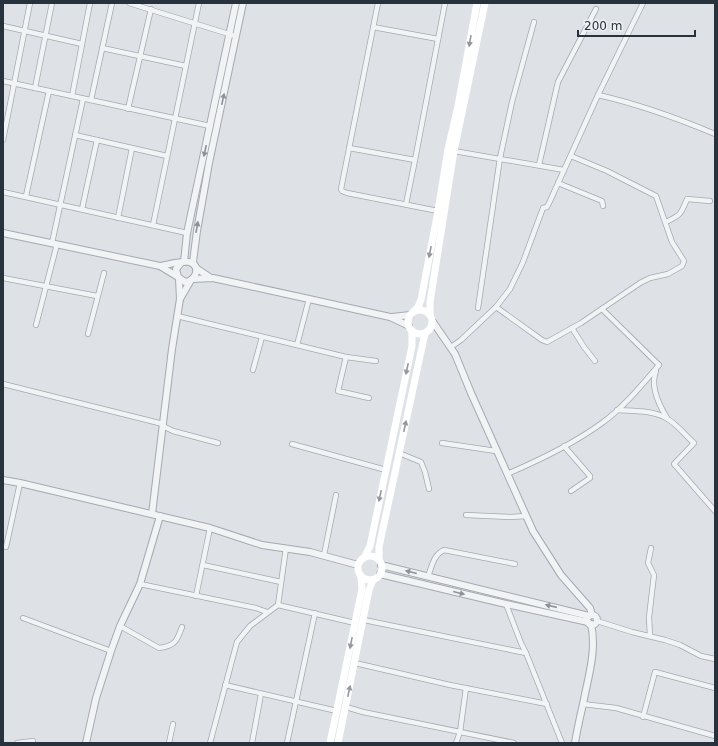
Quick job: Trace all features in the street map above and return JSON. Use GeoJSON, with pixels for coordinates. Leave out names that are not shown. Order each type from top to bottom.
{"type":"FeatureCollection","features":[{"type":"Feature","properties":{"kind":"main road"},"geometry":{"type":"LineString","coordinates":[[330,743],[362,589],[358,565],[364,558],[370,546],[412,346],[408,320],[418,307],[421,300],[448,149],[458,106],[477,3]]}},
{"type":"Feature","properties":{"kind":"main road"},"geometry":{"type":"LineString","coordinates":[[410,328],[418,333],[425,333],[430,329],[432,322],[430,302],[454,150],[485,3]]}},
{"type":"Feature","properties":{"kind":"main road"},"geometry":{"type":"LineString","coordinates":[[412,313],[423,310],[430,314]]}},
{"type":"Feature","properties":{"kind":"main road"},"geometry":{"type":"LineString","coordinates":[[361,577],[367,580],[373,580],[380,574],[379,547],[425,333]]}},
{"type":"Feature","properties":{"kind":"main road"},"geometry":{"type":"LineString","coordinates":[[364,558],[372,556],[380,563]]}},
{"type":"Feature","properties":{"kind":"main road"},"geometry":{"type":"LineString","coordinates":[[338,743],[369,590],[373,580]]}},
{"type":"Feature","properties":{"kind":"street"},"geometry":{"type":"LineString","coordinates":[[3,140],[30,3]]}},
{"type":"Feature","properties":{"kind":"street"},"geometry":{"type":"LineString","coordinates":[[35,88],[52,3]]}},
{"type":"Feature","properties":{"kind":"street"},"geometry":{"type":"LineString","coordinates":[[72,96],[90,3]]}},
{"type":"Feature","properties":{"kind":"street"},"geometry":{"type":"LineString","coordinates":[[91,100],[112,3]]}},
{"type":"Feature","properties":{"kind":"street"},"geometry":{"type":"LineString","coordinates":[[129,3],[195,22],[233,35]]}},
{"type":"Feature","properties":{"kind":"street"},"geometry":{"type":"LineString","coordinates":[[153,225],[199,3]]}},
{"type":"Feature","properties":{"kind":"street"},"geometry":{"type":"LineString","coordinates":[[180,299],[196,274],[193,262],[197,231],[233,35],[236,3]]}},
{"type":"Feature","properties":{"kind":"street"},"geometry":{"type":"LineString","coordinates":[[152,514],[180,299],[176,269],[183,262],[187,233],[210,126],[233,35],[243,3]]}},
{"type":"Feature","properties":{"kind":"street"},"geometry":{"type":"LineString","coordinates":[[378,3],[340,189],[342,192],[438,211]]}},
{"type":"Feature","properties":{"kind":"street"},"geometry":{"type":"LineString","coordinates":[[406,204],[445,3]]}},
{"type":"Feature","properties":{"kind":"street"},"geometry":{"type":"LineString","coordinates":[[451,347],[461,340],[496,307],[510,289],[523,262],[543,208],[547,207],[550,201],[598,95],[643,3]]}},
{"type":"Feature","properties":{"kind":"street"},"geometry":{"type":"LineString","coordinates":[[128,109],[151,9]]}},
{"type":"Feature","properties":{"kind":"street"},"geometry":{"type":"LineString","coordinates":[[539,165],[558,82],[596,9]]}},
{"type":"Feature","properties":{"kind":"street"},"geometry":{"type":"LineString","coordinates":[[478,308],[500,158],[512,102],[534,22]]}},
{"type":"Feature","properties":{"kind":"street"},"geometry":{"type":"LineString","coordinates":[[3,26],[82,44]]}},
{"type":"Feature","properties":{"kind":"street"},"geometry":{"type":"LineString","coordinates":[[373,27],[438,39]]}},
{"type":"Feature","properties":{"kind":"street"},"geometry":{"type":"LineString","coordinates":[[102,48],[186,66]]}},
{"type":"Feature","properties":{"kind":"street"},"geometry":{"type":"LineString","coordinates":[[3,82],[210,126]]}},
{"type":"Feature","properties":{"kind":"street"},"geometry":{"type":"LineString","coordinates":[[26,196],[49,91]]}},
{"type":"Feature","properties":{"kind":"street"},"geometry":{"type":"LineString","coordinates":[[598,95],[623,101],[689,123],[715,134]]}},
{"type":"Feature","properties":{"kind":"street"},"geometry":{"type":"LineString","coordinates":[[36,325],[46,286],[60,204],[83,99]]}},
{"type":"Feature","properties":{"kind":"street"},"geometry":{"type":"LineString","coordinates":[[75,135],[167,156]]}},
{"type":"Feature","properties":{"kind":"street"},"geometry":{"type":"LineString","coordinates":[[82,209],[96,140]]}},
{"type":"Feature","properties":{"kind":"street"},"geometry":{"type":"LineString","coordinates":[[118,218],[132,148]]}},
{"type":"Feature","properties":{"kind":"street"},"geometry":{"type":"LineString","coordinates":[[349,148],[415,160]]}},
{"type":"Feature","properties":{"kind":"street"},"geometry":{"type":"LineString","coordinates":[[454,150],[564,170]]}},
{"type":"Feature","properties":{"kind":"street"},"geometry":{"type":"LineString","coordinates":[[496,307],[545,342],[572,328],[640,283],[650,278],[668,274],[682,266],[684,261],[672,242],[656,196],[607,171],[571,156]]}},
{"type":"Feature","properties":{"kind":"street"},"geometry":{"type":"LineString","coordinates":[[558,182],[602,201],[603,206]]}},
{"type":"Feature","properties":{"kind":"street"},"geometry":{"type":"LineString","coordinates":[[3,192],[187,233]]}},
{"type":"Feature","properties":{"kind":"street"},"geometry":{"type":"LineString","coordinates":[[666,222],[675,218],[682,212],[687,199],[710,201]]}},
{"type":"Feature","properties":{"kind":"street"},"geometry":{"type":"LineString","coordinates":[[3,234],[160,266],[190,262],[195,267],[213,278]]}},
{"type":"Feature","properties":{"kind":"street"},"geometry":{"type":"LineString","coordinates":[[160,266],[185,282],[213,278],[390,317],[410,328]]}},
{"type":"Feature","properties":{"kind":"street"},"geometry":{"type":"LineString","coordinates":[[88,334],[104,273]]}},
{"type":"Feature","properties":{"kind":"street"},"geometry":{"type":"LineString","coordinates":[[3,278],[97,296]]}},
{"type":"Feature","properties":{"kind":"street"},"geometry":{"type":"LineString","coordinates":[[297,345],[309,299]]}},
{"type":"Feature","properties":{"kind":"street"},"geometry":{"type":"LineString","coordinates":[[602,309],[659,366]]}},
{"type":"Feature","properties":{"kind":"street"},"geometry":{"type":"LineString","coordinates":[[390,317],[412,313]]}},
{"type":"Feature","properties":{"kind":"street"},"geometry":{"type":"LineString","coordinates":[[177,316],[346,357],[376,361]]}},
{"type":"Feature","properties":{"kind":"street"},"geometry":{"type":"LineString","coordinates":[[432,322],[451,347],[496,451],[533,531],[552,562],[568,584],[590,608],[593,634],[589,678],[575,743]]}},
{"type":"Feature","properties":{"kind":"street"},"geometry":{"type":"LineString","coordinates":[[572,328],[595,361]]}},
{"type":"Feature","properties":{"kind":"street"},"geometry":{"type":"LineString","coordinates":[[253,370],[262,336]]}},
{"type":"Feature","properties":{"kind":"street"},"geometry":{"type":"LineString","coordinates":[[346,357],[338,391],[369,398]]}},
{"type":"Feature","properties":{"kind":"street"},"geometry":{"type":"LineString","coordinates":[[507,474],[564,446],[603,422],[617,410],[659,366]]}},
{"type":"Feature","properties":{"kind":"street"},"geometry":{"type":"LineString","coordinates":[[659,366],[654,375],[657,399],[667,418],[694,443],[674,464],[715,511]]}},
{"type":"Feature","properties":{"kind":"street"},"geometry":{"type":"LineString","coordinates":[[3,384],[163,425],[173,431],[218,443]]}},
{"type":"Feature","properties":{"kind":"street"},"geometry":{"type":"LineString","coordinates":[[617,410],[654,413],[667,418]]}},
{"type":"Feature","properties":{"kind":"street"},"geometry":{"type":"LineString","coordinates":[[442,443],[496,451]]}},
{"type":"Feature","properties":{"kind":"street"},"geometry":{"type":"LineString","coordinates":[[292,444],[386,470]]}},
{"type":"Feature","properties":{"kind":"street"},"geometry":{"type":"LineString","coordinates":[[564,446],[590,476],[590,478],[571,491]]}},
{"type":"Feature","properties":{"kind":"street"},"geometry":{"type":"LineString","coordinates":[[399,453],[420,462],[425,472],[429,489]]}},
{"type":"Feature","properties":{"kind":"street"},"geometry":{"type":"LineString","coordinates":[[3,480],[210,528],[262,545],[324,555],[358,565]]}},
{"type":"Feature","properties":{"kind":"street"},"geometry":{"type":"LineString","coordinates":[[6,547],[20,483]]}},
{"type":"Feature","properties":{"kind":"street"},"geometry":{"type":"LineString","coordinates":[[324,555],[336,495]]}},
{"type":"Feature","properties":{"kind":"street"},"geometry":{"type":"LineString","coordinates":[[466,514],[510,517],[526,516]]}},
{"type":"Feature","properties":{"kind":"street"},"geometry":{"type":"LineString","coordinates":[[86,743],[96,698],[111,651],[120,626],[140,584],[160,516]]}},
{"type":"Feature","properties":{"kind":"street"},"geometry":{"type":"LineString","coordinates":[[196,596],[210,528]]}},
{"type":"Feature","properties":{"kind":"street"},"geometry":{"type":"LineString","coordinates":[[278,605],[286,548]]}},
{"type":"Feature","properties":{"kind":"street"},"geometry":{"type":"LineString","coordinates":[[650,636],[649,617],[654,575],[648,563],[651,548]]}},
{"type":"Feature","properties":{"kind":"street"},"geometry":{"type":"LineString","coordinates":[[428,576],[435,557],[444,550],[514,564]]}},
{"type":"Feature","properties":{"kind":"street"},"geometry":{"type":"LineString","coordinates":[[380,563],[650,636],[680,645],[701,656],[715,659]]}},
{"type":"Feature","properties":{"kind":"street"},"geometry":{"type":"LineString","coordinates":[[202,565],[281,582]]}},
{"type":"Feature","properties":{"kind":"street"},"geometry":{"type":"LineString","coordinates":[[380,574],[506,604],[591,620]]}},
{"type":"Feature","properties":{"kind":"street"},"geometry":{"type":"LineString","coordinates":[[140,584],[256,608],[267,612]]}},
{"type":"Feature","properties":{"kind":"street"},"geometry":{"type":"LineString","coordinates":[[506,604],[520,643],[526,654],[562,743]]}},
{"type":"Feature","properties":{"kind":"street"},"geometry":{"type":"LineString","coordinates":[[210,743],[237,642],[250,626],[278,605],[355,623]]}},
{"type":"Feature","properties":{"kind":"street"},"geometry":{"type":"LineString","coordinates":[[287,743],[315,613]]}},
{"type":"Feature","properties":{"kind":"street"},"geometry":{"type":"LineString","coordinates":[[24,618],[111,651]]}},
{"type":"Feature","properties":{"kind":"street"},"geometry":{"type":"LineString","coordinates":[[364,620],[526,654]]}},
{"type":"Feature","properties":{"kind":"street"},"geometry":{"type":"LineString","coordinates":[[120,626],[159,648],[174,644],[178,639],[182,627]]}},
{"type":"Feature","properties":{"kind":"street"},"geometry":{"type":"LineString","coordinates":[[355,663],[466,688],[547,704]]}},
{"type":"Feature","properties":{"kind":"street"},"geometry":{"type":"LineString","coordinates":[[643,716],[655,672],[715,688]]}},
{"type":"Feature","properties":{"kind":"street"},"geometry":{"type":"LineString","coordinates":[[225,685],[337,711]]}},
{"type":"Feature","properties":{"kind":"street"},"geometry":{"type":"LineString","coordinates":[[456,743],[460,732],[466,688]]}},
{"type":"Feature","properties":{"kind":"street"},"geometry":{"type":"LineString","coordinates":[[252,743],[261,694]]}},
{"type":"Feature","properties":{"kind":"street"},"geometry":{"type":"LineString","coordinates":[[583,704],[616,708],[715,736]]}},
{"type":"Feature","properties":{"kind":"street"},"geometry":{"type":"LineString","coordinates":[[346,707],[363,712],[514,743]]}},
{"type":"Feature","properties":{"kind":"street"},"geometry":{"type":"LineString","coordinates":[[169,743],[173,724]]}},
{"type":"Feature","properties":{"kind":"street"},"geometry":{"type":"LineString","coordinates":[[17,743],[33,741]]}}]}
